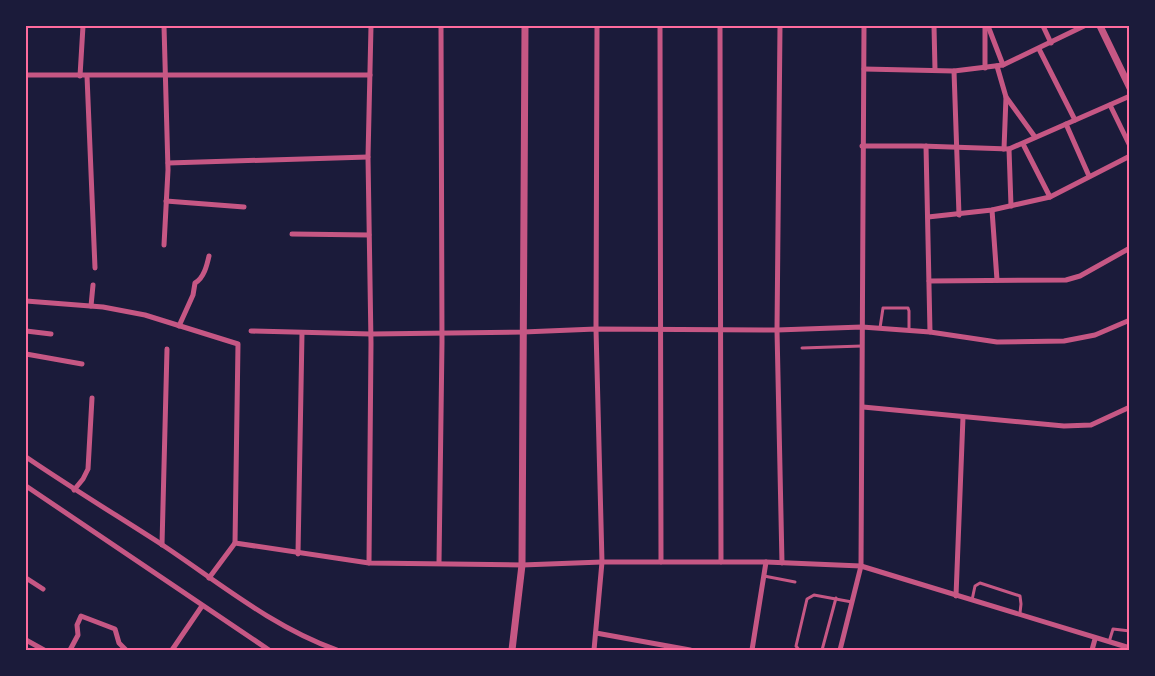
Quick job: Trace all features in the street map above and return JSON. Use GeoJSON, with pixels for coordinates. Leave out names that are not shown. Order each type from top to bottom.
{"type":"FeatureCollection","features":[{"type":"Feature","properties":{"kind":"street"},"geometry":{"type":"LineString","coordinates":[[80,76],[83,26]]}},
{"type":"Feature","properties":{"kind":"street"},"geometry":{"type":"LineString","coordinates":[[164,26],[168,163],[164,245]]}},
{"type":"Feature","properties":{"kind":"street"},"geometry":{"type":"LineString","coordinates":[[369,563],[371,334],[368,157],[371,26]]}},
{"type":"Feature","properties":{"kind":"street"},"geometry":{"type":"LineString","coordinates":[[439,563],[442,333],[441,26]]}},
{"type":"Feature","properties":{"kind":"street"},"geometry":{"type":"LineString","coordinates":[[512,651],[522,565],[525,26]]}},
{"type":"Feature","properties":{"kind":"street"},"geometry":{"type":"LineString","coordinates":[[594,651],[602,562],[596,329],[597,26]]}},
{"type":"Feature","properties":{"kind":"street"},"geometry":{"type":"LineString","coordinates":[[660,26],[661,562]]}},
{"type":"Feature","properties":{"kind":"street"},"geometry":{"type":"LineString","coordinates":[[720,26],[721,562]]}},
{"type":"Feature","properties":{"kind":"street"},"geometry":{"type":"LineString","coordinates":[[780,26],[777,330],[782,563]]}},
{"type":"Feature","properties":{"kind":"street"},"geometry":{"type":"LineString","coordinates":[[840,651],[861,566],[864,26]]}},
{"type":"Feature","properties":{"kind":"street"},"geometry":{"type":"LineString","coordinates":[[934,26],[935,70]]}},
{"type":"Feature","properties":{"kind":"street"},"geometry":{"type":"LineString","coordinates":[[987,26],[1000,66],[1006,97],[1006,149],[1011,206]]}},
{"type":"Feature","properties":{"kind":"street"},"geometry":{"type":"LineString","coordinates":[[985,68],[987,26]]}},
{"type":"Feature","properties":{"kind":"street"},"geometry":{"type":"LineString","coordinates":[[1043,26],[1051,43]]}},
{"type":"Feature","properties":{"kind":"street"},"geometry":{"type":"LineString","coordinates":[[864,69],[954,71],[1000,66],[1084,26]]}},
{"type":"Feature","properties":{"kind":"street"},"geometry":{"type":"LineString","coordinates":[[1100,26],[1130,88]]}},
{"type":"Feature","properties":{"kind":"street"},"geometry":{"type":"LineString","coordinates":[[1039,49],[1076,120]]}},
{"type":"Feature","properties":{"kind":"street"},"geometry":{"type":"LineString","coordinates":[[954,71],[959,215]]}},
{"type":"Feature","properties":{"kind":"street"},"geometry":{"type":"LineString","coordinates":[[26,75],[370,75]]}},
{"type":"Feature","properties":{"kind":"street"},"geometry":{"type":"LineString","coordinates":[[87,76],[95,268]]}},
{"type":"Feature","properties":{"kind":"street"},"geometry":{"type":"LineString","coordinates":[[862,146],[1006,149],[1023,144],[1130,96]]}},
{"type":"Feature","properties":{"kind":"street"},"geometry":{"type":"LineString","coordinates":[[1006,97],[1035,137]]}},
{"type":"Feature","properties":{"kind":"street"},"geometry":{"type":"LineString","coordinates":[[1110,105],[1130,146]]}},
{"type":"Feature","properties":{"kind":"street"},"geometry":{"type":"LineString","coordinates":[[1066,124],[1089,176]]}},
{"type":"Feature","properties":{"kind":"street"},"geometry":{"type":"LineString","coordinates":[[1023,144],[1050,197]]}},
{"type":"Feature","properties":{"kind":"street"},"geometry":{"type":"LineString","coordinates":[[926,146],[930,332]]}},
{"type":"Feature","properties":{"kind":"street"},"geometry":{"type":"LineString","coordinates":[[928,217],[992,210],[1050,197],[1130,156]]}},
{"type":"Feature","properties":{"kind":"street"},"geometry":{"type":"LineString","coordinates":[[168,163],[368,157]]}},
{"type":"Feature","properties":{"kind":"street"},"geometry":{"type":"LineString","coordinates":[[166,201],[244,207]]}},
{"type":"Feature","properties":{"kind":"street"},"geometry":{"type":"LineString","coordinates":[[992,210],[997,280]]}},
{"type":"Feature","properties":{"kind":"street"},"geometry":{"type":"LineString","coordinates":[[292,234],[369,235]]}},
{"type":"Feature","properties":{"kind":"street"},"geometry":{"type":"LineString","coordinates":[[929,281],[1066,280],[1080,276],[1130,248]]}},
{"type":"Feature","properties":{"kind":"street"},"geometry":{"type":"LineString","coordinates":[[179,326],[193,295],[195,283],[205,271],[209,256]]}},
{"type":"Feature","properties":{"kind":"street"},"geometry":{"type":"LineString","coordinates":[[91,306],[93,285]]}},
{"type":"Feature","properties":{"kind":"street"},"geometry":{"type":"LineString","coordinates":[[26,301],[91,306],[145,315],[238,344],[235,543],[209,578]]}},
{"type":"Feature","properties":{"kind":"street"},"geometry":{"type":"LineString","coordinates":[[251,331],[371,334],[862,327],[930,332],[997,342],[1064,341],[1095,336],[1130,320]]}},
{"type":"Feature","properties":{"kind":"street"},"geometry":{"type":"LineString","coordinates":[[26,331],[51,334]]}},
{"type":"Feature","properties":{"kind":"street"},"geometry":{"type":"LineString","coordinates":[[298,554],[302,333]]}},
{"type":"Feature","properties":{"kind":"street"},"geometry":{"type":"LineString","coordinates":[[162,545],[167,349]]}},
{"type":"Feature","properties":{"kind":"street"},"geometry":{"type":"LineString","coordinates":[[26,354],[82,364]]}},
{"type":"Feature","properties":{"kind":"street"},"geometry":{"type":"LineString","coordinates":[[74,490],[88,469],[92,398]]}},
{"type":"Feature","properties":{"kind":"street"},"geometry":{"type":"LineString","coordinates":[[863,407],[1064,426],[1091,425],[1130,407]]}},
{"type":"Feature","properties":{"kind":"street"},"geometry":{"type":"LineString","coordinates":[[956,596],[963,417]]}},
{"type":"Feature","properties":{"kind":"street"},"geometry":{"type":"LineString","coordinates":[[26,458],[310,641],[337,651]]}},
{"type":"Feature","properties":{"kind":"street"},"geometry":{"type":"LineString","coordinates":[[26,486],[269,651]]}},
{"type":"Feature","properties":{"kind":"street"},"geometry":{"type":"LineString","coordinates":[[235,543],[369,563],[522,565],[602,562],[766,562],[861,566],[1130,648]]}},
{"type":"Feature","properties":{"kind":"street"},"geometry":{"type":"LineString","coordinates":[[752,651],[766,562]]}},
{"type":"Feature","properties":{"kind":"street"},"geometry":{"type":"LineString","coordinates":[[26,578],[43,589]]}},
{"type":"Feature","properties":{"kind":"street"},"geometry":{"type":"LineString","coordinates":[[172,651],[201,606]]}},
{"type":"Feature","properties":{"kind":"street"},"geometry":{"type":"LineString","coordinates":[[70,651],[78,635],[77,625],[81,616],[115,629],[119,643],[126,651]]}},
{"type":"Feature","properties":{"kind":"street"},"geometry":{"type":"LineString","coordinates":[[596,633],[690,651]]}},
{"type":"Feature","properties":{"kind":"street"},"geometry":{"type":"LineString","coordinates":[[1092,651],[1095,639]]}},
{"type":"Feature","properties":{"kind":"street"},"geometry":{"type":"LineString","coordinates":[[26,640],[44,651]]}},
{"type":"Feature","properties":{"kind":"lane"},"geometry":{"type":"LineString","coordinates":[[880,328],[883,308],[908,308],[909,331]]}},
{"type":"Feature","properties":{"kind":"lane"},"geometry":{"type":"LineString","coordinates":[[802,348],[862,346]]}},
{"type":"Feature","properties":{"kind":"lane"},"geometry":{"type":"LineString","coordinates":[[764,576],[795,582]]}},
{"type":"Feature","properties":{"kind":"lane"},"geometry":{"type":"LineString","coordinates":[[972,600],[975,586],[980,583],[1020,596],[1022,604],[1019,615]]}},
{"type":"Feature","properties":{"kind":"lane"},"geometry":{"type":"LineString","coordinates":[[799,651],[796,646],[807,599],[814,595],[852,602]]}},
{"type":"Feature","properties":{"kind":"lane"},"geometry":{"type":"LineString","coordinates":[[822,651],[836,598]]}},
{"type":"Feature","properties":{"kind":"lane"},"geometry":{"type":"LineString","coordinates":[[1109,642],[1113,628],[1130,632]]}}]}
